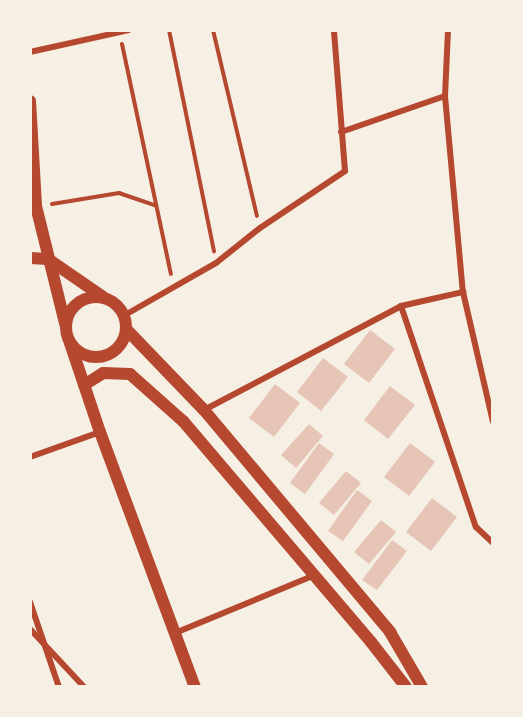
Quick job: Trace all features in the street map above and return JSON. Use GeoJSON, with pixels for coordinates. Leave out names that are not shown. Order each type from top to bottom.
{"type":"FeatureCollection","features":[{"type":"Feature","properties":{"kind":"main road"},"geometry":{"type":"LineString","coordinates":[[30,101],[36,206],[70,343],[100,432],[195,687]]}},
{"type":"Feature","properties":{"kind":"main road"},"geometry":{"type":"LineString","coordinates":[[30,258],[48,259],[119,307],[124,315],[127,330],[204,410],[390,632],[422,687]]}},
{"type":"Feature","properties":{"kind":"main road"},"geometry":{"type":"LineString","coordinates":[[65,323],[74,305],[82,299],[103,297]]}},
{"type":"Feature","properties":{"kind":"main road"},"geometry":{"type":"LineString","coordinates":[[70,343],[85,356],[108,355],[119,347],[127,330]]}},
{"type":"Feature","properties":{"kind":"main road"},"geometry":{"type":"LineString","coordinates":[[108,355],[183,421],[372,642],[406,687]]}},
{"type":"Feature","properties":{"kind":"main road"},"geometry":{"type":"LineString","coordinates":[[84,385],[103,373],[130,374]]}},
{"type":"Feature","properties":{"kind":"street"},"geometry":{"type":"LineString","coordinates":[[30,51],[129,30]]}},
{"type":"Feature","properties":{"kind":"street"},"geometry":{"type":"LineString","coordinates":[[124,315],[174,289],[216,263],[260,228],[345,171],[334,30]]}},
{"type":"Feature","properties":{"kind":"street"},"geometry":{"type":"LineString","coordinates":[[448,30],[445,96],[463,292],[493,422]]}},
{"type":"Feature","properties":{"kind":"street"},"geometry":{"type":"LineString","coordinates":[[341,132],[445,96]]}},
{"type":"Feature","properties":{"kind":"street"},"geometry":{"type":"LineString","coordinates":[[204,410],[401,306],[463,292]]}},
{"type":"Feature","properties":{"kind":"street"},"geometry":{"type":"LineString","coordinates":[[401,306],[476,527],[493,543]]}},
{"type":"Feature","properties":{"kind":"street"},"geometry":{"type":"LineString","coordinates":[[30,457],[100,432]]}},
{"type":"Feature","properties":{"kind":"street"},"geometry":{"type":"LineString","coordinates":[[174,633],[315,575]]}},
{"type":"Feature","properties":{"kind":"street"},"geometry":{"type":"LineString","coordinates":[[30,602],[59,687]]}},
{"type":"Feature","properties":{"kind":"street"},"geometry":{"type":"LineString","coordinates":[[30,629],[84,687]]}},
{"type":"Feature","properties":{"kind":"path"},"geometry":{"type":"LineString","coordinates":[[169,30],[216,263]]}},
{"type":"Feature","properties":{"kind":"path"},"geometry":{"type":"LineString","coordinates":[[213,30],[260,228]]}},
{"type":"Feature","properties":{"kind":"path"},"geometry":{"type":"LineString","coordinates":[[119,32],[174,289]]}},
{"type":"Feature","properties":{"kind":"path"},"geometry":{"type":"LineString","coordinates":[[36,206],[119,193],[156,206]]}},
{"type":"Feature","properties":{"kind":"building"},"geometry":{"type":"Polygon","coordinates":[[[370,330],[395,349],[369,383],[344,364],[370,330]]]}},
{"type":"Feature","properties":{"kind":"building"},"geometry":{"type":"Polygon","coordinates":[[[323,358],[348,377],[321,411],[297,392],[323,358]]]}},
{"type":"Feature","properties":{"kind":"building"},"geometry":{"type":"Polygon","coordinates":[[[275,384],[300,403],[274,437],[249,418],[275,384]]]}},
{"type":"Feature","properties":{"kind":"building"},"geometry":{"type":"Polygon","coordinates":[[[390,386],[415,405],[388,439],[364,420],[390,386]]]}},
{"type":"Feature","properties":{"kind":"building"},"geometry":{"type":"Polygon","coordinates":[[[309,424],[323,436],[296,468],[281,455],[309,424]]]}},
{"type":"Feature","properties":{"kind":"building"},"geometry":{"type":"Polygon","coordinates":[[[319,443],[334,454],[305,494],[290,483],[319,443]]]}},
{"type":"Feature","properties":{"kind":"building"},"geometry":{"type":"Polygon","coordinates":[[[410,443],[435,462],[409,496],[384,477],[410,443]]]}},
{"type":"Feature","properties":{"kind":"building"},"geometry":{"type":"Polygon","coordinates":[[[346,471],[361,483],[334,515],[319,503],[346,471]]]}},
{"type":"Feature","properties":{"kind":"building"},"geometry":{"type":"Polygon","coordinates":[[[357,490],[372,501],[343,541],[328,531],[357,490]]]}},
{"type":"Feature","properties":{"kind":"building"},"geometry":{"type":"Polygon","coordinates":[[[432,498],[457,517],[431,551],[406,532],[432,498]]]}},
{"type":"Feature","properties":{"kind":"building"},"geometry":{"type":"Polygon","coordinates":[[[381,520],[396,532],[369,564],[354,552],[381,520]]]}},
{"type":"Feature","properties":{"kind":"building"},"geometry":{"type":"Polygon","coordinates":[[[392,540],[407,551],[377,590],[362,580],[392,540]]]}}]}
